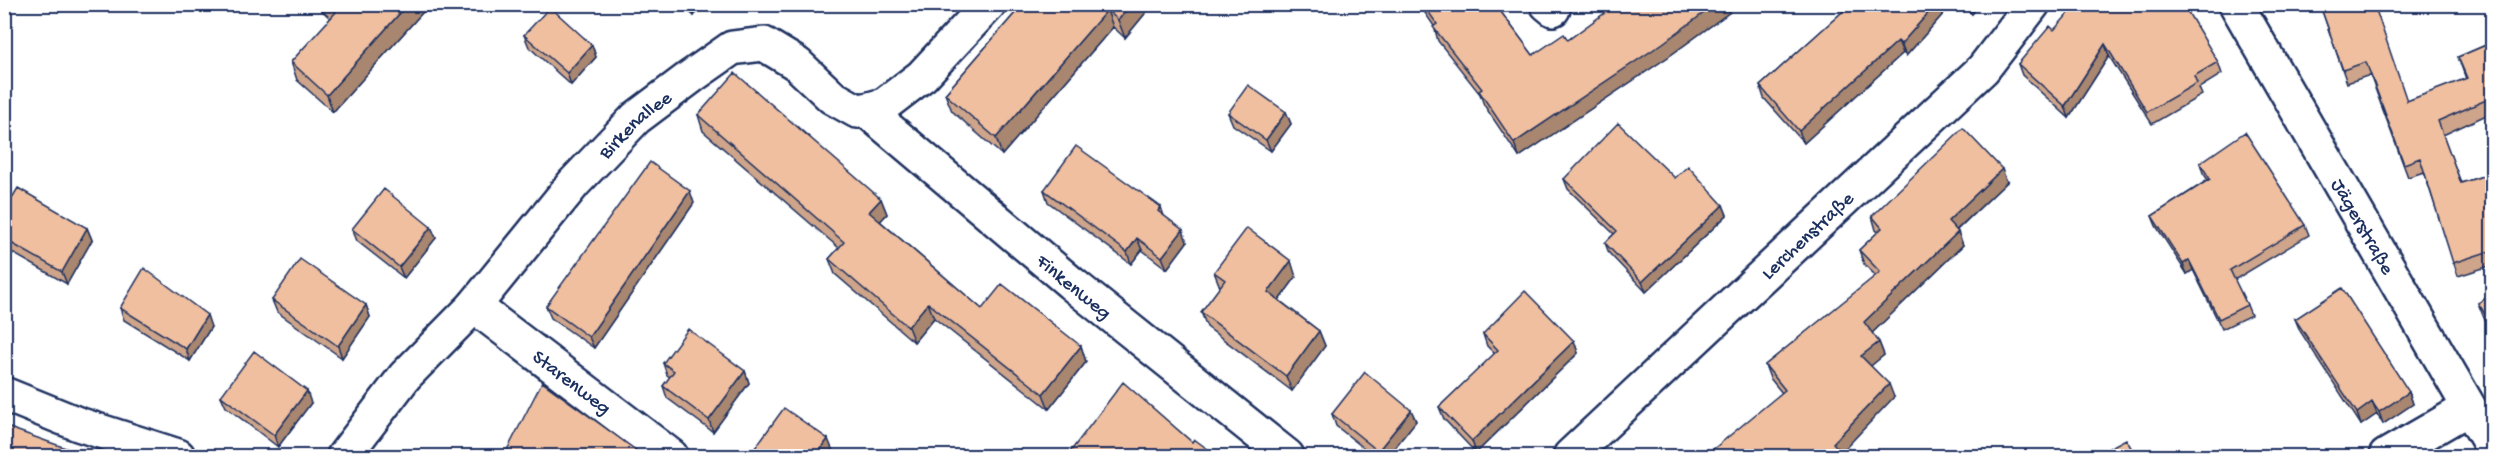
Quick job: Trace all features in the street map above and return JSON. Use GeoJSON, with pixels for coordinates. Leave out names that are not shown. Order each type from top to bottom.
{"type":"FeatureCollection","features":[{"type":"Feature","properties":{"kind":"street"},"geometry":{"type":"LineString","coordinates":[[866,110],[884,105],[921,76],[989,4]]}},
{"type":"Feature","properties":{"kind":"street","name":"Lerchenstraße"},"geometry":{"type":"LineString","coordinates":[[1570,456],[1983,69],[2033,4]]}},
{"type":"Feature","properties":{"kind":"street","name":"Jägerstraße"},"geometry":{"type":"LineString","coordinates":[[2236,4],[2493,447]]}},
{"type":"Feature","properties":{"kind":"street","name":"Birkenallee"},"geometry":{"type":"LineString","coordinates":[[344,456],[405,376],[474,306],[574,183],[636,118],[732,48],[764,44],[797,63],[832,97],[857,111],[866,110]]}},
{"type":"Feature","properties":{"kind":"street","name":"Finkenweg"},"geometry":{"type":"LineString","coordinates":[[866,110],[1071,283],[1287,456]]}},
{"type":"Feature","properties":{"kind":"street","name":"Starenweg"},"geometry":{"type":"LineString","coordinates":[[474,306],[671,456]]}},
{"type":"Feature","properties":{"kind":"street"},"geometry":{"type":"LineString","coordinates":[[4,394],[78,424],[178,456]]}},
{"type":"Feature","properties":{"kind":"street"},"geometry":{"type":"LineString","coordinates":[[2386,456],[2469,408]]}},
{"type":"Feature","properties":{"kind":"building"},"geometry":{"type":"Polygon","coordinates":[[[328,4],[408,4],[327,95],[291,62],[336,12],[328,4]]]}},
{"type":"Feature","properties":{"kind":"building"},"geometry":{"type":"Polygon","coordinates":[[[1023,4],[1132,4],[1118,20],[1107,10],[996,138],[945,94],[1023,4]]]}},
{"type":"Feature","properties":{"kind":"building"},"geometry":{"type":"Polygon","coordinates":[[[1423,4],[1495,4],[1533,55],[1564,34],[1568,40],[1617,4],[1716,4],[1663,43],[1514,143],[1479,91],[1482,89],[1433,27],[1437,24],[1423,4]]]}},
{"type":"Feature","properties":{"kind":"building"},"geometry":{"type":"Polygon","coordinates":[[[1851,4],[1936,4],[1901,44],[1898,41],[1799,131],[1760,86],[1851,4]]]}},
{"type":"Feature","properties":{"kind":"building"},"geometry":{"type":"Polygon","coordinates":[[[2077,4],[2183,4],[2218,62],[2194,76],[2197,83],[2147,112],[2105,44],[2065,106],[2018,64],[2050,26],[2054,30],[2077,4]]]}},
{"type":"Feature","properties":{"kind":"building"},"geometry":{"type":"Polygon","coordinates":[[[2332,4],[2374,4],[2407,101],[2467,78],[2458,57],[2493,42],[2493,97],[2438,121],[2461,183],[2486,175],[2493,194],[2493,250],[2453,263],[2420,158],[2404,164],[2366,62],[2343,70],[2321,8],[2332,4]]]}},
{"type":"Feature","properties":{"kind":"building"},"geometry":{"type":"Polygon","coordinates":[[[550,7],[592,45],[567,73],[524,35],[550,7]]]}},
{"type":"Feature","properties":{"kind":"building"},"geometry":{"type":"Polygon","coordinates":[[[735,73],[881,199],[869,212],[982,309],[1002,284],[1081,346],[1043,394],[928,303],[908,327],[829,259],[844,242],[698,115],[735,73]]]}},
{"type":"Feature","properties":{"kind":"building"},"geometry":{"type":"Polygon","coordinates":[[[1248,85],[1286,112],[1266,140],[1228,113],[1248,85]]]}},
{"type":"Feature","properties":{"kind":"building"},"geometry":{"type":"Polygon","coordinates":[[[1618,123],[1675,178],[1688,166],[1723,205],[1642,282],[1605,243],[1617,231],[1564,179],[1618,123]]]}},
{"type":"Feature","properties":{"kind":"building"},"geometry":{"type":"Polygon","coordinates":[[[1963,128],[2002,169],[1948,221],[1958,232],[1864,322],[1879,342],[1861,356],[1889,384],[1833,443],[1845,456],[1705,456],[1785,390],[1765,365],[1880,272],[1859,250],[1882,228],[1872,216],[1963,128]]]}},
{"type":"Feature","properties":{"kind":"building"},"geometry":{"type":"Polygon","coordinates":[[[2245,132],[2305,225],[2230,270],[2247,305],[2219,319],[2189,260],[2183,264],[2152,216],[2210,179],[2200,163],[2245,132]]]}},
{"type":"Feature","properties":{"kind":"building"},"geometry":{"type":"Polygon","coordinates":[[[1076,146],[1161,207],[1158,211],[1183,230],[1162,257],[1137,238],[1127,252],[1044,190],[1076,146]]]}},
{"type":"Feature","properties":{"kind":"building"},"geometry":{"type":"Polygon","coordinates":[[[650,162],[690,191],[589,337],[546,306],[650,162]]]}},
{"type":"Feature","properties":{"kind":"building"},"geometry":{"type":"Polygon","coordinates":[[[18,188],[87,228],[62,272],[4,239],[4,211],[18,188]]]}},
{"type":"Feature","properties":{"kind":"building"},"geometry":{"type":"Polygon","coordinates":[[[384,189],[431,227],[399,267],[352,229],[384,189]]]}},
{"type":"Feature","properties":{"kind":"building"},"geometry":{"type":"Polygon","coordinates":[[[1247,228],[1291,261],[1268,292],[1319,331],[1286,376],[1201,312],[1225,280],[1214,272],[1247,228]]]}},
{"type":"Feature","properties":{"kind":"building"},"geometry":{"type":"Polygon","coordinates":[[[300,259],[366,305],[338,346],[272,300],[300,259]]]}},
{"type":"Feature","properties":{"kind":"building"},"geometry":{"type":"Polygon","coordinates":[[[144,268],[207,315],[186,349],[120,308],[144,268]]]}},
{"type":"Feature","properties":{"kind":"building"},"geometry":{"type":"Polygon","coordinates":[[[2342,288],[2409,392],[2379,412],[2372,402],[2357,413],[2295,319],[2342,288]]]}},
{"type":"Feature","properties":{"kind":"building"},"geometry":{"type":"Polygon","coordinates":[[[1525,291],[1574,341],[1472,441],[1439,407],[1498,350],[1483,334],[1525,291]]]}},
{"type":"Feature","properties":{"kind":"building"},"geometry":{"type":"Polygon","coordinates":[[[2493,294],[2493,326],[2478,303],[2493,294]]]}},
{"type":"Feature","properties":{"kind":"building"},"geometry":{"type":"Polygon","coordinates":[[[688,329],[745,371],[709,420],[663,386],[674,371],[663,363],[688,329]]]}},
{"type":"Feature","properties":{"kind":"building"},"geometry":{"type":"Polygon","coordinates":[[[254,351],[307,391],[274,435],[221,396],[254,351]]]}},
{"type":"Feature","properties":{"kind":"building"},"geometry":{"type":"Polygon","coordinates":[[[1365,372],[1411,410],[1378,451],[1332,414],[1365,372]]]}},
{"type":"Feature","properties":{"kind":"building"},"geometry":{"type":"Polygon","coordinates":[[[542,382],[644,456],[504,456],[542,382]]]}},
{"type":"Feature","properties":{"kind":"building"},"geometry":{"type":"Polygon","coordinates":[[[1123,382],[1192,442],[1194,439],[1217,456],[1067,456],[1123,382]]]}},
{"type":"Feature","properties":{"kind":"building"},"geometry":{"type":"Polygon","coordinates":[[[784,408],[828,439],[816,456],[758,456],[752,452],[784,408]]]}},
{"type":"Feature","properties":{"kind":"building"},"geometry":{"type":"Polygon","coordinates":[[[4,426],[88,456],[4,456],[4,426]]]}},
{"type":"Feature","properties":{"kind":"building"},"geometry":{"type":"Polygon","coordinates":[[[2126,439],[2136,456],[2094,456],[2126,439]]]}}]}
